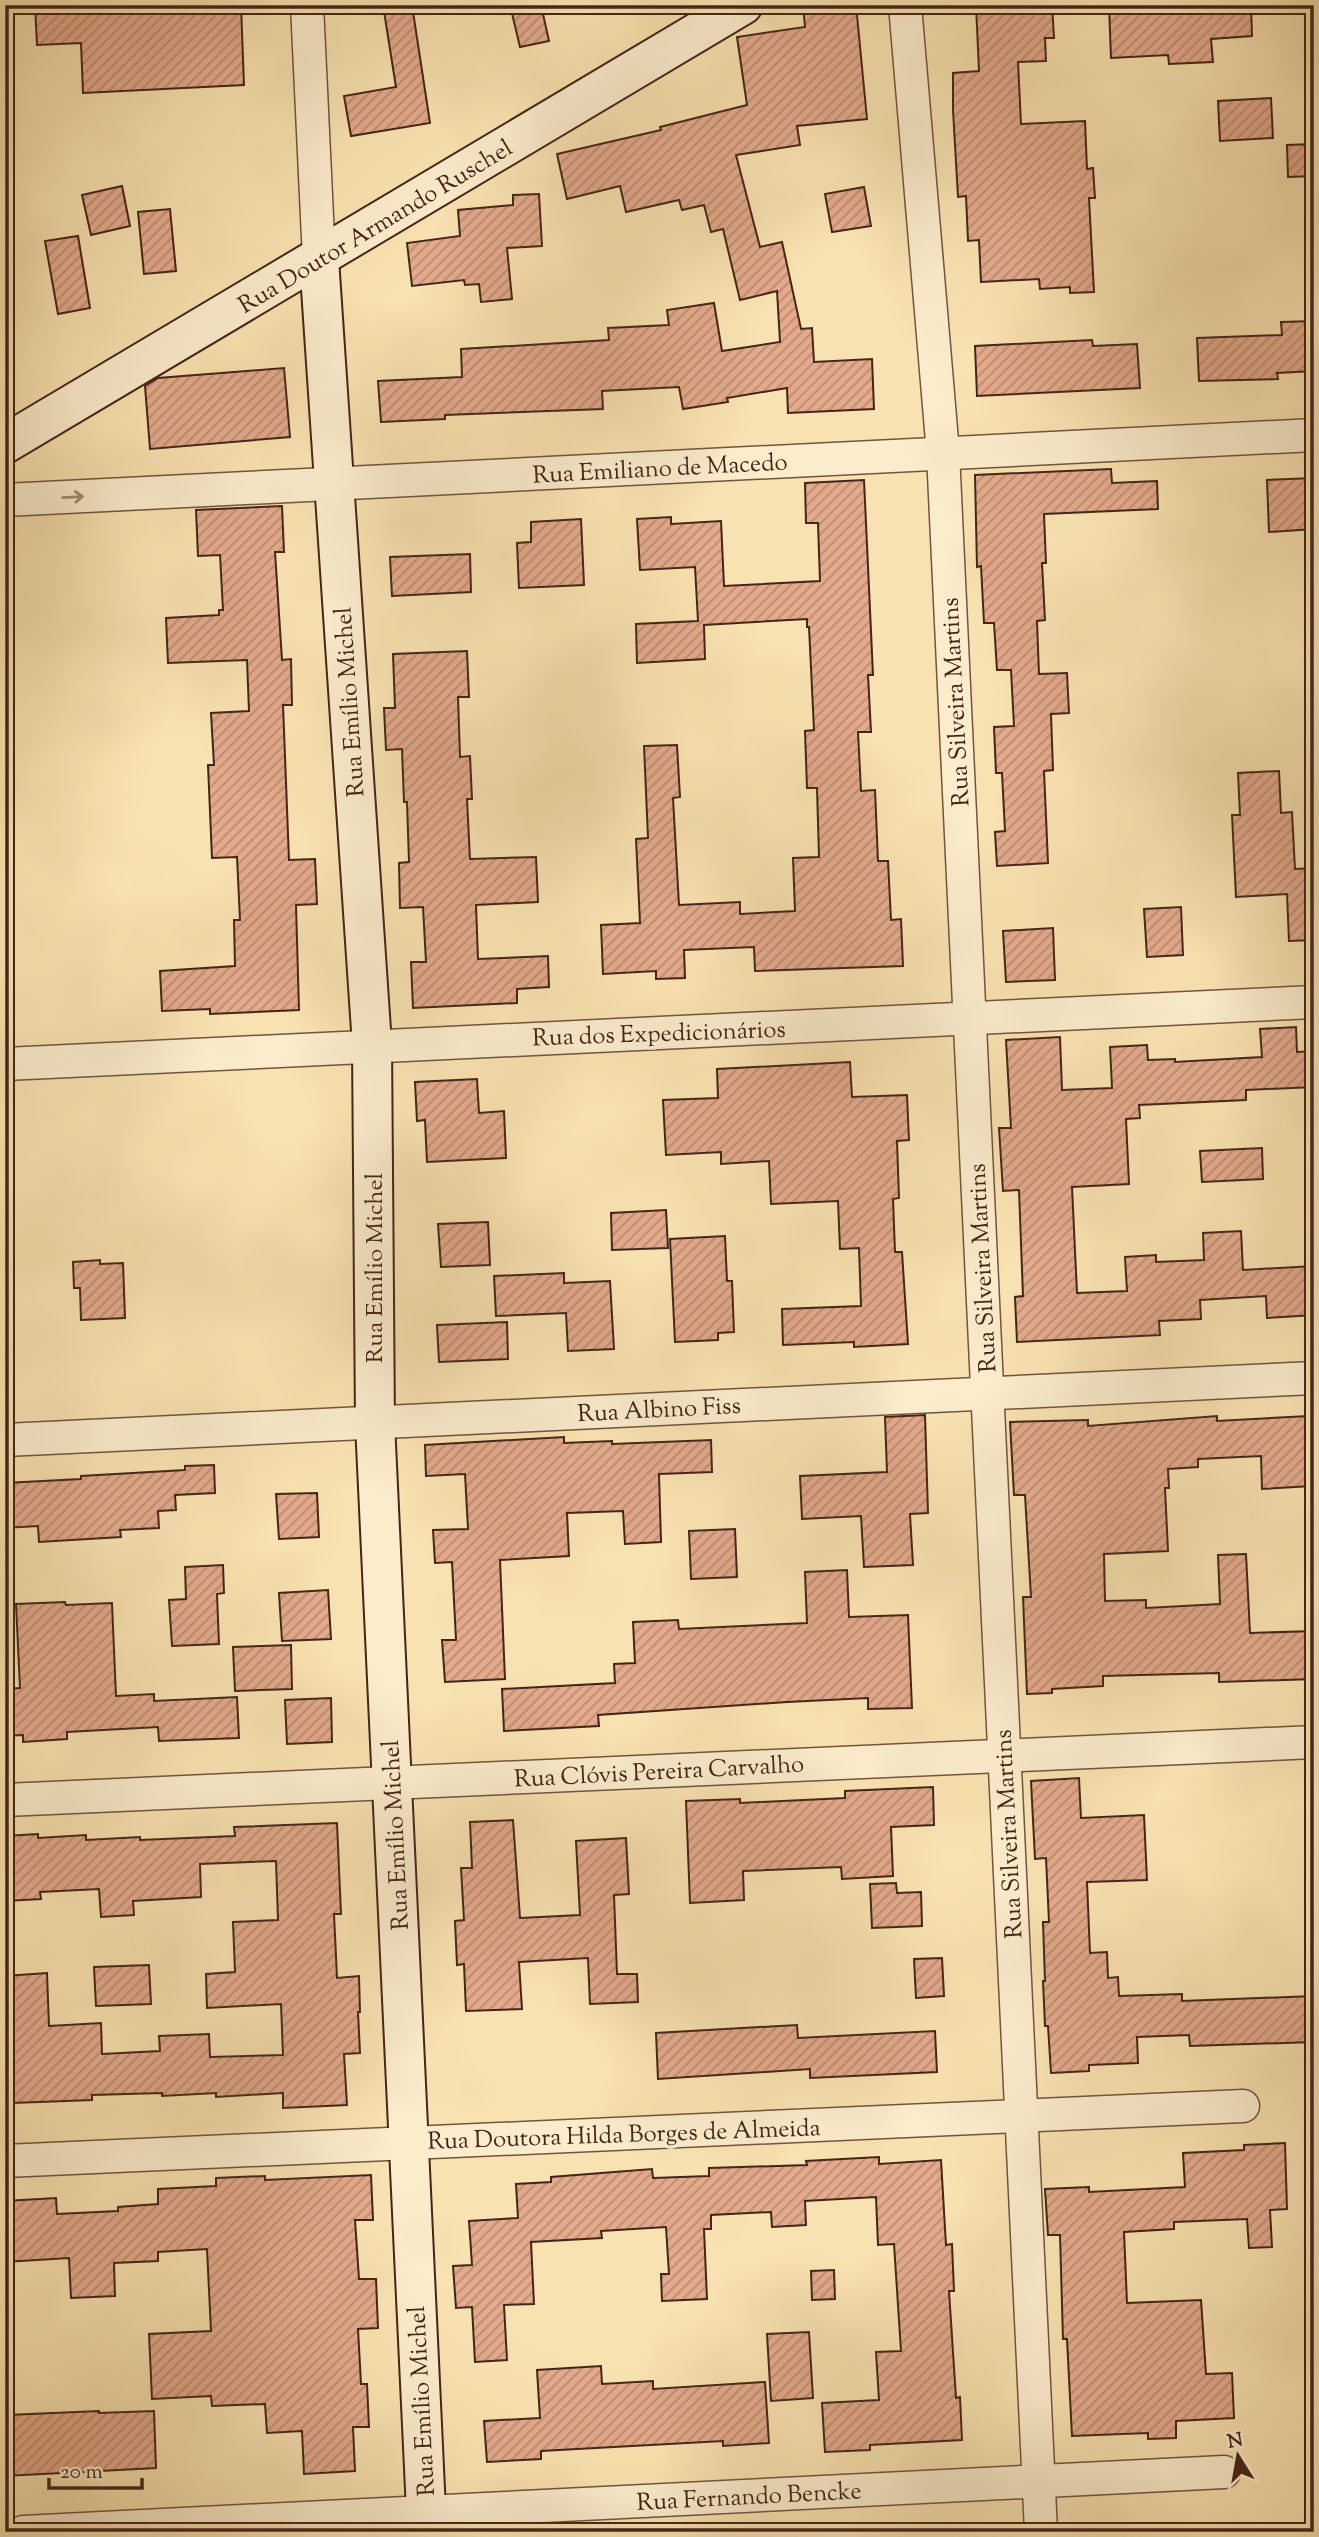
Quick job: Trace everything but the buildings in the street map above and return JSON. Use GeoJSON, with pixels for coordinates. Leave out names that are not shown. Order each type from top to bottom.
{"type":"FeatureCollection","features":[{"type":"Feature","properties":{"kind":"street","name":"Rua Emílio Michel"},"geometry":{"type":"LineString","coordinates":[[307,5],[319,259],[372,1045],[374,1423],[427,2522]]}},
{"type":"Feature","properties":{"kind":"street","name":"Rua Doutor Armando Ruschel"},"geometry":{"type":"LineString","coordinates":[[5,444],[743,5]]}},
{"type":"Feature","properties":{"kind":"street","name":"Rua Silveira Martins"},"geometry":{"type":"LineString","coordinates":[[905,5],[943,453],[1041,2532]]}},
{"type":"Feature","properties":{"kind":"street","name":"Rua Emiliano de Macedo"},"geometry":{"type":"LineString","coordinates":[[5,500],[1314,435]]}},
{"type":"Feature","properties":{"kind":"street","name":"Rua dos Expedicionários"},"geometry":{"type":"LineString","coordinates":[[5,1064],[1314,1002]]}},
{"type":"Feature","properties":{"kind":"street","name":"Rua Albino Fiss"},"geometry":{"type":"LineString","coordinates":[[5,1440],[1314,1378]]}},
{"type":"Feature","properties":{"kind":"street","name":"Rua Clóvis Pereira Carvalho"},"geometry":{"type":"LineString","coordinates":[[5,1800],[1314,1742]]}},
{"type":"Feature","properties":{"kind":"street","name":"Rua Doutora Hilda Borges de Almeida"},"geometry":{"type":"LineString","coordinates":[[5,2161],[1243,2106]]}},
{"type":"Feature","properties":{"kind":"street","name":"Rua Fernando Bencke"},"geometry":{"type":"LineString","coordinates":[[23,2532],[427,2522],[1224,2472]]}}]}
